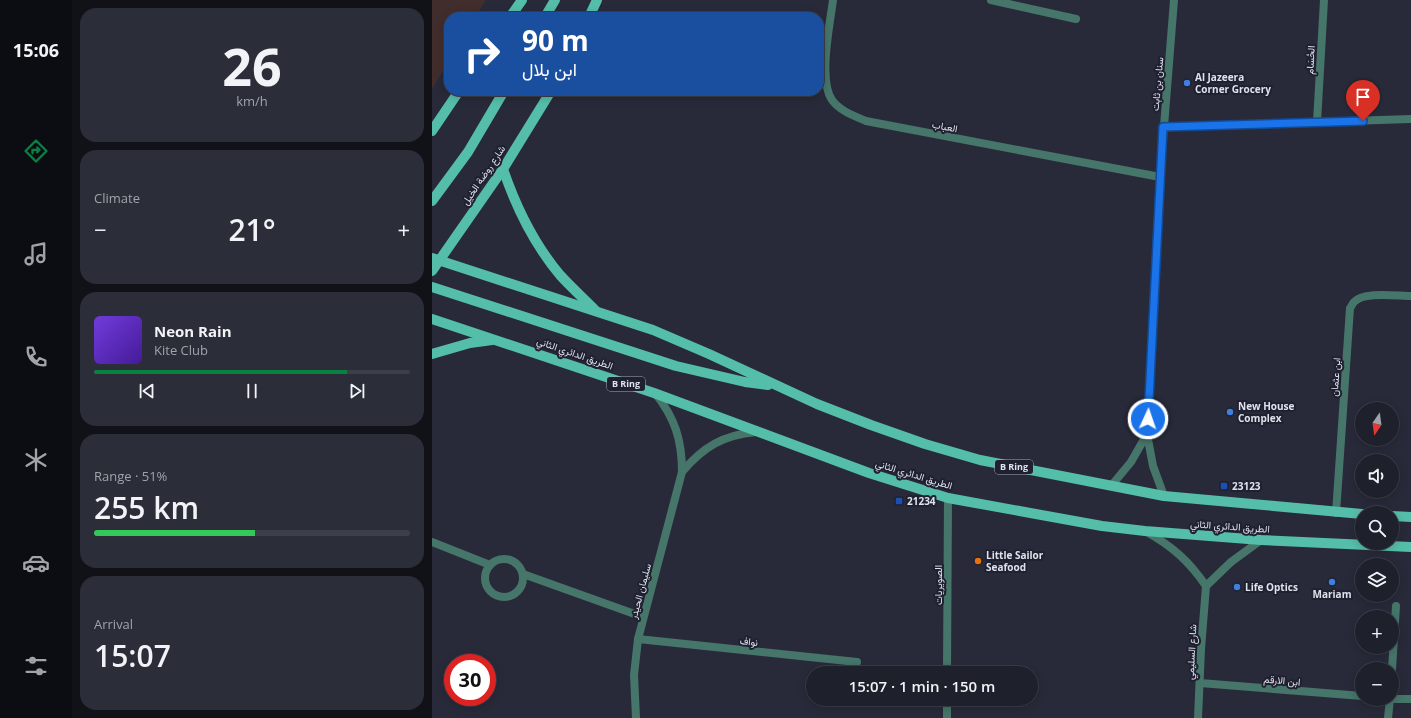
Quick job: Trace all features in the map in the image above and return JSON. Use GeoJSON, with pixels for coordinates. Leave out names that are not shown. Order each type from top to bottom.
{"type":"FeatureCollection","features":[{"type":"Feature","properties":{"kind":"main road"},"geometry":{"type":"LineString","coordinates":[[514,12],[522,0]]}},
{"type":"Feature","properties":{"kind":"main road"},"geometry":{"type":"LineString","coordinates":[[548,12],[555,0]]}},
{"type":"Feature","properties":{"kind":"main road"},"geometry":{"type":"LineString","coordinates":[[591,12],[597,0]]}},
{"type":"Feature","properties":{"kind":"main road"},"geometry":{"type":"LineString","coordinates":[[434,127],[456,96]]}},
{"type":"Feature","properties":{"kind":"main road"},"geometry":{"type":"LineString","coordinates":[[432,201],[468,152],[501,96]]}},
{"type":"Feature","properties":{"kind":"main road","name":"شارع روضة الخيل"},"geometry":{"type":"LineString","coordinates":[[432,271],[434,260],[503,169],[548,96]]}},
{"type":"Feature","properties":{"kind":"main road"},"geometry":{"type":"LineString","coordinates":[[503,169],[520,214],[545,256],[560,275],[596,311]]}},
{"type":"Feature","properties":{"kind":"main road","name":"B Ring"},"geometry":{"type":"LineString","coordinates":[[434,260],[653,330],[831,409],[925,444],[980,460],[1164,496],[1355,514]]}},
{"type":"Feature","properties":{"kind":"main road"},"geometry":{"type":"LineString","coordinates":[[432,287],[676,366],[745,382],[780,387]]}},
{"type":"Feature","properties":{"kind":"main road","name":"الطريق الدائري الثاني"},"geometry":{"type":"LineString","coordinates":[[432,319],[654,393],[869,473],[948,498],[1102,526],[1145,531],[1261,540],[1411,547]]}},
{"type":"Feature","properties":{"kind":"main road"},"geometry":{"type":"LineString","coordinates":[[432,354],[470,343],[495,339]]}},
{"type":"Feature","properties":{"kind":"main road"},"geometry":{"type":"LineString","coordinates":[[1399,516],[1411,517]]}},
{"type":"Feature","properties":{"kind":"street","name":"العباب"},"geometry":{"type":"LineString","coordinates":[[833,0],[826,57],[826,85],[832,100],[845,111],[866,121],[1160,177]]}},
{"type":"Feature","properties":{"kind":"street"},"geometry":{"type":"LineString","coordinates":[[991,0],[1076,19]]}},
{"type":"Feature","properties":{"kind":"street","name":"سنان بن ثابت"},"geometry":{"type":"LineString","coordinates":[[1164,496],[1153,466],[1147,434],[1163,127],[1174,0]]}},
{"type":"Feature","properties":{"kind":"street","name":"الحُسَام"},"geometry":{"type":"LineString","coordinates":[[1316,122],[1324,0]]}},
{"type":"Feature","properties":{"kind":"street"},"geometry":{"type":"LineString","coordinates":[[1163,127],[1411,119]]}},
{"type":"Feature","properties":{"kind":"street","name":"ابن عثمان"},"geometry":{"type":"LineString","coordinates":[[1336,513],[1350,308],[1354,302],[1362,298],[1378,295],[1411,296]]}},
{"type":"Feature","properties":{"kind":"street","name":"سليمان الحيدر"},"geometry":{"type":"LineString","coordinates":[[636,718],[634,675],[638,639],[682,472],[682,458],[676,430],[671,416],[654,393]]}},
{"type":"Feature","properties":{"kind":"street","name":"سليمان الحيدر"},"geometry":{"type":"LineString","coordinates":[[682,472],[691,460],[702,450],[715,443],[735,435],[757,432]]}},
{"type":"Feature","properties":{"kind":"street","name":"سنان بن ثابت"},"geometry":{"type":"LineString","coordinates":[[1111,486],[1131,462],[1147,434]]}},
{"type":"Feature","properties":{"kind":"street","name":"الصويريات"},"geometry":{"type":"LineString","coordinates":[[947,666],[948,498]]}},
{"type":"Feature","properties":{"kind":"street"},"geometry":{"type":"LineString","coordinates":[[1145,531],[1164,542],[1180,555],[1196,571],[1206,586],[1231,562],[1261,540]]}},
{"type":"Feature","properties":{"kind":"street"},"geometry":{"type":"LineString","coordinates":[[432,542],[490,565]]}},
{"type":"Feature","properties":{"kind":"street"},"geometry":{"type":"LineString","coordinates":[[499,559],[509,560],[518,565],[523,574],[523,581],[519,590],[510,596],[500,598],[491,593],[485,584],[485,574],[490,565],[499,559]]}},
{"type":"Feature","properties":{"kind":"street"},"geometry":{"type":"LineString","coordinates":[[523,574],[643,617]]}},
{"type":"Feature","properties":{"kind":"street","name":"شارع السليمي"},"geometry":{"type":"LineString","coordinates":[[1198,718],[1206,586]]}},
{"type":"Feature","properties":{"kind":"street"},"geometry":{"type":"LineString","coordinates":[[1392,662],[1396,606]]}},
{"type":"Feature","properties":{"kind":"street","name":"نواف"},"geometry":{"type":"LineString","coordinates":[[638,639],[857,662]]}},
{"type":"Feature","properties":{"kind":"street","name":"ابن الارقم"},"geometry":{"type":"LineString","coordinates":[[1200,683],[1355,695]]}},
{"type":"Feature","properties":{"kind":"street"},"geometry":{"type":"LineString","coordinates":[[1399,699],[1411,699]]}},
{"type":"Feature","properties":{"kind":"street"},"geometry":{"type":"LineString","coordinates":[[947,706],[947,718]]}},
{"type":"Feature","properties":{"kind":"street"},"geometry":{"type":"LineString","coordinates":[[1388,718],[1390,706]]}},
{"type":"Feature","properties":{"kind":"shaded area"},"geometry":{"type":"Polygon","coordinates":[[[432,0],[486,0],[478,12],[444,12],[444,69],[432,89],[432,0]]]}},
{"type":"Feature","properties":{"kind":"place","name":"Al Jazeera Corner Grocery"},"geometry":{"type":"Point","coordinates":[1187,83]}},
{"type":"Feature","properties":{"kind":"place","name":"New House Complex"},"geometry":{"type":"Point","coordinates":[1230,412]}},
{"type":"Feature","properties":{"kind":"place","name":"23123"},"geometry":{"type":"Point","coordinates":[1224,486]}},
{"type":"Feature","properties":{"kind":"place","name":"21234"},"geometry":{"type":"Point","coordinates":[899,501]}},
{"type":"Feature","properties":{"kind":"place","name":"Little Sailor Seafood"},"geometry":{"type":"Point","coordinates":[978,561]}},
{"type":"Feature","properties":{"kind":"place","name":"Mariam"},"geometry":{"type":"Point","coordinates":[1332,582]}},
{"type":"Feature","properties":{"kind":"place","name":"Life Optics"},"geometry":{"type":"Point","coordinates":[1237,587]}},
{"type":"Feature","properties":{"kind":"route"},"geometry":{"type":"LineString","coordinates":[[1148,419],[1163,127],[1363,121]]}}]}
